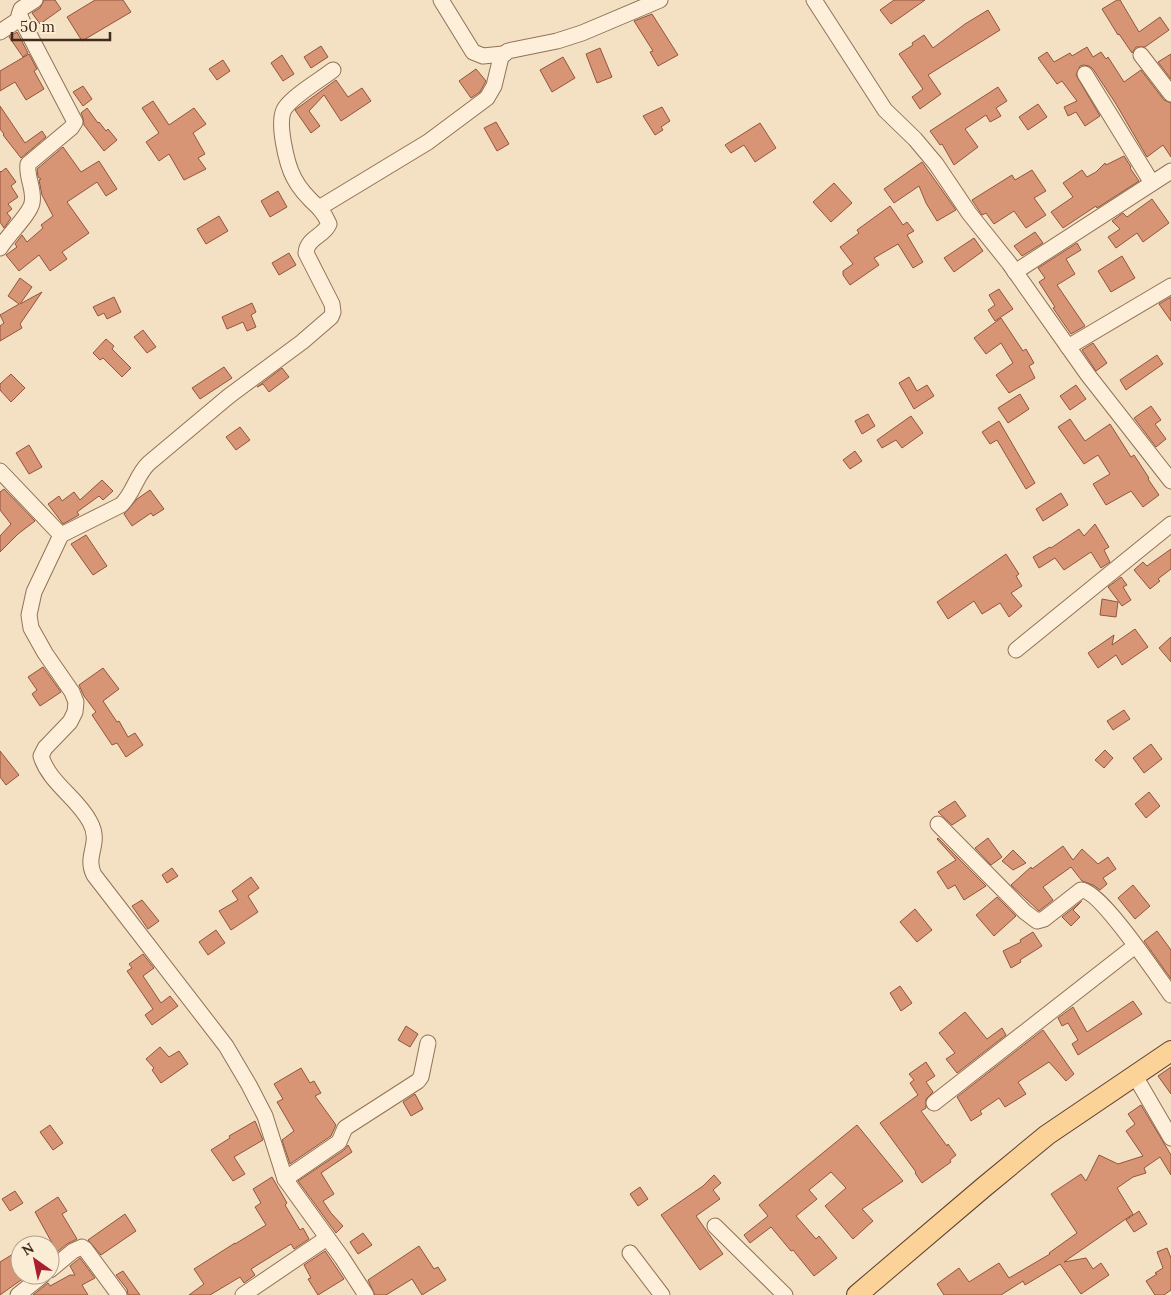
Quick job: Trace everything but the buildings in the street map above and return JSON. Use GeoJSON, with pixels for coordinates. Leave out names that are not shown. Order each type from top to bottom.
{"type":"FeatureCollection","features":[{"type":"Feature","properties":{"kind":"main road"},"geometry":{"type":"LineString","coordinates":[[857,1295],[984,1186],[1047,1135],[1171,1051]]}},
{"type":"Feature","properties":{"kind":"street"},"geometry":{"type":"LineString","coordinates":[[1,244],[32,204],[32,194],[27,172],[28,164],[71,128],[75,122],[20,18],[19,12],[21,8],[35,0]]}},
{"type":"Feature","properties":{"kind":"street"},"geometry":{"type":"LineString","coordinates":[[441,0],[473,52],[483,56],[503,54],[582,34],[660,0]]}},
{"type":"Feature","properties":{"kind":"street"},"geometry":{"type":"LineString","coordinates":[[814,0],[885,110],[915,139],[936,164],[1088,375],[1171,481]]}},
{"type":"Feature","properties":{"kind":"street"},"geometry":{"type":"LineString","coordinates":[[0,32],[20,18]]}},
{"type":"Feature","properties":{"kind":"street"},"geometry":{"type":"LineString","coordinates":[[319,208],[428,142],[487,98],[494,86],[503,54]]}},
{"type":"Feature","properties":{"kind":"street"},"geometry":{"type":"LineString","coordinates":[[1141,55],[1171,94]]}},
{"type":"Feature","properties":{"kind":"street"},"geometry":{"type":"LineString","coordinates":[[334,70],[293,100],[285,108],[282,115],[289,167],[295,180],[307,197],[319,208],[329,224],[327,229],[307,246],[306,253],[332,304],[333,312],[331,317],[302,342],[229,396],[149,463],[138,476],[127,499],[121,505],[61,535],[34,592],[29,620],[30,628],[72,692],[76,702],[75,712],[70,722],[42,751],[41,756],[56,781],[91,823],[95,844],[90,867],[94,875],[226,1046],[249,1084],[265,1116],[285,1179],[366,1295]]}},
{"type":"Feature","properties":{"kind":"street"},"geometry":{"type":"LineString","coordinates":[[1085,74],[1152,183]]}},
{"type":"Feature","properties":{"kind":"street"},"geometry":{"type":"LineString","coordinates":[[1015,272],[1171,171]]}},
{"type":"Feature","properties":{"kind":"street"},"geometry":{"type":"LineString","coordinates":[[1068,347],[1171,286]]}},
{"type":"Feature","properties":{"kind":"street"},"geometry":{"type":"LineString","coordinates":[[0,471],[61,535]]}},
{"type":"Feature","properties":{"kind":"street"},"geometry":{"type":"LineString","coordinates":[[1016,650],[1171,524]]}},
{"type":"Feature","properties":{"kind":"street"},"geometry":{"type":"LineString","coordinates":[[938,824],[1033,919],[1040,921],[1044,919],[1081,890],[1091,893],[1111,914],[1171,995]]}},
{"type":"Feature","properties":{"kind":"street"},"geometry":{"type":"LineString","coordinates":[[934,1103],[1136,946]]}},
{"type":"Feature","properties":{"kind":"street"},"geometry":{"type":"LineString","coordinates":[[285,1179],[339,1142],[345,1128],[418,1082],[428,1043]]}},
{"type":"Feature","properties":{"kind":"street"},"geometry":{"type":"LineString","coordinates":[[1135,1076],[1171,1138]]}},
{"type":"Feature","properties":{"kind":"street"},"geometry":{"type":"LineString","coordinates":[[716,1226],[785,1295]]}},
{"type":"Feature","properties":{"kind":"street"},"geometry":{"type":"LineString","coordinates":[[243,1295],[327,1238]]}},
{"type":"Feature","properties":{"kind":"street"},"geometry":{"type":"LineString","coordinates":[[60,1262],[74,1251],[82,1247],[86,1249],[119,1295]]}},
{"type":"Feature","properties":{"kind":"street"},"geometry":{"type":"LineString","coordinates":[[630,1253],[662,1295]]}},
{"type":"Feature","properties":{"kind":"street"},"geometry":{"type":"LineString","coordinates":[[18,1295],[30,1285]]}}]}
